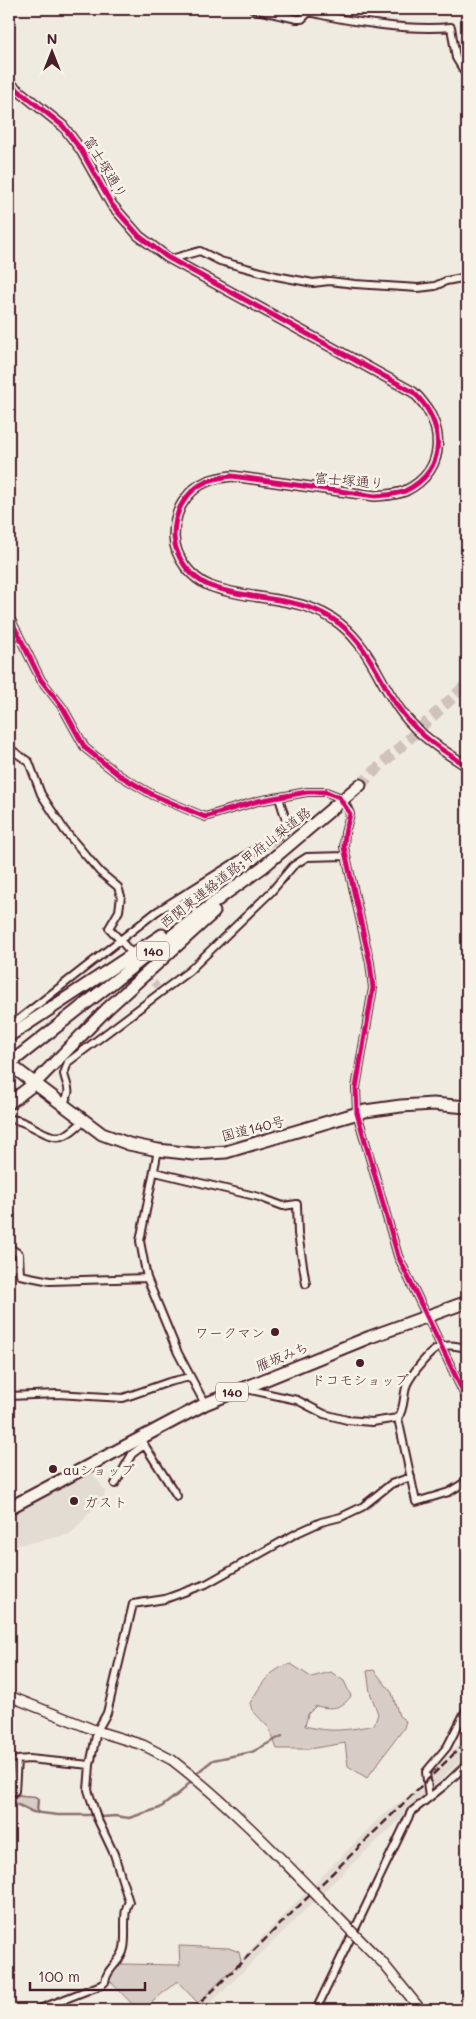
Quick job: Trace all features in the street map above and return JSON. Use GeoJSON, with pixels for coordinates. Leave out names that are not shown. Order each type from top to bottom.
{"type":"FeatureCollection","features":[{"type":"Feature","properties":{"kind":"highway","name":"西関東連絡道路;甲府山梨道路"},"geometry":{"type":"LineString","coordinates":[[9,1064],[225,894],[263,867],[360,785]]}},
{"type":"Feature","properties":{"kind":"highway"},"geometry":{"type":"LineString","coordinates":[[9,1103],[34,1084],[107,1009],[263,867]]}},
{"type":"Feature","properties":{"kind":"highway"},"geometry":{"type":"LineString","coordinates":[[9,1036],[225,894]]}},
{"type":"Feature","properties":{"kind":"highway","name":"国道140号"},"geometry":{"type":"LineString","coordinates":[[9,1064],[102,1134],[129,1144],[158,1150],[194,1154],[226,1152],[356,1113],[401,1106],[433,1104],[467,1107]]}},
{"type":"Feature","properties":{"kind":"highway","name":"雁坂みち"},"geometry":{"type":"LineString","coordinates":[[9,1508],[142,1442],[205,1404],[426,1316],[467,1302]]}},
{"type":"Feature","properties":{"kind":"street"},"geometry":{"type":"LineString","coordinates":[[253,9],[297,19],[302,19],[309,12],[332,18],[403,26],[424,28],[451,27],[456,58],[467,76]]}},
{"type":"Feature","properties":{"kind":"street","name":"富士塚通り"},"geometry":{"type":"LineString","coordinates":[[9,83],[63,126],[81,150],[112,205],[139,236],[171,258],[413,392],[429,408],[438,433],[438,445],[434,461],[417,484],[404,491],[390,495],[375,496],[232,476],[216,478],[191,490],[182,502],[175,521],[175,545],[192,575],[210,586],[304,606],[324,614],[340,624],[364,648],[403,714],[432,743],[467,766]]}},
{"type":"Feature","properties":{"kind":"street"},"geometry":{"type":"LineString","coordinates":[[171,258],[200,251],[220,261],[276,276],[314,283],[330,281],[418,288],[435,286],[446,281],[467,277]]}},
{"type":"Feature","properties":{"kind":"street"},"geometry":{"type":"LineString","coordinates":[[9,616],[41,680],[63,708],[85,748],[119,775],[153,795],[205,817],[258,801],[307,792],[326,792],[339,797]]}},
{"type":"Feature","properties":{"kind":"street"},"geometry":{"type":"LineString","coordinates":[[9,748],[29,762],[41,794],[65,831],[100,872],[118,887],[120,896],[119,911],[110,928],[129,950]]}},
{"type":"Feature","properties":{"kind":"street"},"geometry":{"type":"LineString","coordinates":[[9,1027],[120,939],[164,907],[285,831],[287,823],[279,798]]}},
{"type":"Feature","properties":{"kind":"street"},"geometry":{"type":"LineString","coordinates":[[346,807],[350,814],[345,833],[344,847],[370,963],[373,988],[356,1081],[356,1113],[398,1256],[467,1400]]}},
{"type":"Feature","properties":{"kind":"street"},"geometry":{"type":"LineString","coordinates":[[63,1105],[70,1093],[70,1087],[64,1074],[68,1062],[188,971],[271,892],[293,866],[307,857],[346,856]]}},
{"type":"Feature","properties":{"kind":"street"},"geometry":{"type":"LineString","coordinates":[[9,1119],[25,1122],[54,1138],[66,1135],[85,1121]]}},
{"type":"Feature","properties":{"kind":"street"},"geometry":{"type":"LineString","coordinates":[[158,1150],[140,1241],[147,1278],[190,1378],[205,1404]]}},
{"type":"Feature","properties":{"kind":"street"},"geometry":{"type":"LineString","coordinates":[[155,1172],[259,1197],[283,1206],[297,1204],[298,1234],[306,1284]]}},
{"type":"Feature","properties":{"kind":"street"},"geometry":{"type":"LineString","coordinates":[[9,1247],[19,1254],[20,1275],[50,1281],[66,1279],[147,1278]]}},
{"type":"Feature","properties":{"kind":"street"},"geometry":{"type":"LineString","coordinates":[[467,1349],[459,1346],[440,1347],[422,1363],[407,1385],[402,1412],[398,1418],[416,1502],[449,1492],[467,1481]]}},
{"type":"Feature","properties":{"kind":"street"},"geometry":{"type":"LineString","coordinates":[[9,1396],[57,1394],[123,1398],[169,1382],[190,1378]]}},
{"type":"Feature","properties":{"kind":"street"},"geometry":{"type":"LineString","coordinates":[[242,1388],[297,1400],[324,1414],[347,1420],[372,1422],[398,1418]]}},
{"type":"Feature","properties":{"kind":"street"},"geometry":{"type":"LineString","coordinates":[[115,1484],[132,1454],[142,1442],[177,1496]]}},
{"type":"Feature","properties":{"kind":"street"},"geometry":{"type":"LineString","coordinates":[[37,2010],[101,1985],[105,1982],[106,1975],[124,1951],[125,1912],[128,1902],[114,1854],[97,1818],[88,1790],[90,1765],[97,1731],[107,1713],[133,1604],[165,1599],[206,1584],[321,1522],[341,1517],[362,1507],[391,1484],[411,1477]]}},
{"type":"Feature","properties":{"kind":"street"},"geometry":{"type":"LineString","coordinates":[[9,1696],[97,1731],[142,1745],[172,1760],[207,1787],[238,1816],[382,1962],[421,2010]]}},
{"type":"Feature","properties":{"kind":"street"},"geometry":{"type":"LineString","coordinates":[[429,1798],[426,1772],[447,1747],[467,1708]]}},
{"type":"Feature","properties":{"kind":"street"},"geometry":{"type":"LineString","coordinates":[[9,1792],[15,1791],[17,1760],[29,1758],[90,1765]]}},
{"type":"Feature","properties":{"kind":"street"},"geometry":{"type":"LineString","coordinates":[[316,2010],[411,1812],[467,1764]]}},
{"type":"Feature","properties":{"kind":"shaded area"},"geometry":{"type":"Polygon","coordinates":[[[88,1466],[105,1491],[104,1497],[71,1534],[9,1547],[9,1508],[88,1466]]]}},
{"type":"Feature","properties":{"kind":"shaded area"},"geometry":{"type":"Polygon","coordinates":[[[291,1664],[311,1677],[331,1672],[344,1681],[351,1696],[339,1706],[326,1708],[316,1706],[308,1714],[305,1726],[323,1730],[339,1730],[374,1725],[378,1714],[370,1692],[367,1671],[374,1670],[392,1693],[399,1716],[406,1721],[404,1728],[367,1778],[348,1766],[345,1743],[309,1749],[277,1749],[269,1728],[252,1710],[250,1703],[271,1674],[291,1664]]]}},
{"type":"Feature","properties":{"kind":"shaded area"},"geometry":{"type":"Polygon","coordinates":[[[467,1737],[467,1755],[352,1864],[204,2010],[191,2010],[380,1817],[408,1796],[467,1737]]]}},
{"type":"Feature","properties":{"kind":"shaded area"},"geometry":{"type":"Polygon","coordinates":[[[13,1794],[38,1799],[37,1813],[12,1802],[9,1803],[9,1795],[13,1794]]]}},
{"type":"Feature","properties":{"kind":"shaded area"},"geometry":{"type":"Polygon","coordinates":[[[179,1946],[229,1948],[239,1952],[241,1961],[198,2003],[177,1981],[143,2010],[138,2010],[107,1978],[120,1964],[180,1965],[179,1946]]]}},
{"type":"Feature","properties":{"kind":"waterway"},"geometry":{"type":"LineString","coordinates":[[198,1772],[213,1760],[252,1752],[282,1736]]}},
{"type":"Feature","properties":{"kind":"waterway"},"geometry":{"type":"LineString","coordinates":[[102,1817],[129,1818],[160,1808],[182,1791],[191,1781]]}},
{"type":"Feature","properties":{"kind":"waterway"},"geometry":{"type":"LineString","coordinates":[[9,1795],[35,1797],[38,1799],[37,1813]]}},
{"type":"Feature","properties":{"kind":"waterway"},"geometry":{"type":"LineString","coordinates":[[9,1803],[12,1802],[33,1812],[58,1815],[92,1815]]}},
{"type":"Feature","properties":{"kind":"tunnel"},"geometry":{"type":"LineString","coordinates":[[360,785],[467,684]]}},
{"type":"Feature","properties":{"kind":"tunnel"},"geometry":{"type":"LineString","coordinates":[[137,961],[161,991]]}},
{"type":"Feature","properties":{"kind":"railway"},"geometry":{"type":"LineString","coordinates":[[193,2010],[467,1741]]}},
{"type":"Feature","properties":{"kind":"cycle path"},"geometry":{"type":"LineString","coordinates":[[9,83],[63,126],[81,150],[112,205],[139,236],[167,257],[413,392],[424,404],[436,431],[438,444],[435,458],[429,471],[419,482],[405,491],[375,496],[232,476],[218,478],[196,488],[186,498],[177,516],[174,537],[177,552],[185,566],[196,578],[210,586],[226,591],[294,603],[325,614],[340,624],[351,634],[368,656],[395,702],[410,722],[432,743],[467,766]]}},
{"type":"Feature","properties":{"kind":"cycle path"},"geometry":{"type":"LineString","coordinates":[[9,616],[41,680],[63,708],[85,748],[119,775],[153,795],[205,817],[258,801],[307,792],[326,792],[339,797],[350,814],[345,833],[344,847],[370,963],[373,988],[356,1088],[357,1113],[398,1256],[467,1400]]}},
{"type":"Feature","properties":{"kind":"place","name":"ワークマン"},"geometry":{"type":"Point","coordinates":[275,1332]}},
{"type":"Feature","properties":{"kind":"place","name":"ドコモショップ"},"geometry":{"type":"Point","coordinates":[360,1363]}},
{"type":"Feature","properties":{"kind":"place","name":"auショップ"},"geometry":{"type":"Point","coordinates":[53,1469]}},
{"type":"Feature","properties":{"kind":"place","name":"ガスト"},"geometry":{"type":"Point","coordinates":[74,1501]}}]}
